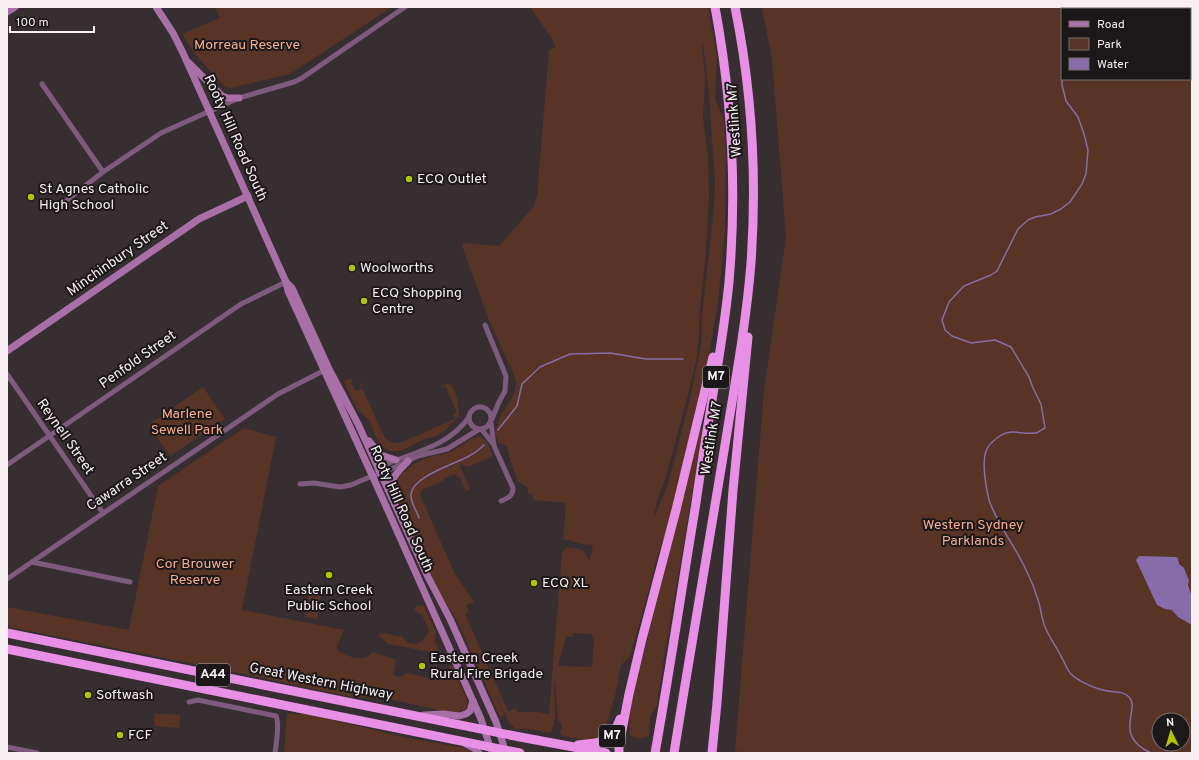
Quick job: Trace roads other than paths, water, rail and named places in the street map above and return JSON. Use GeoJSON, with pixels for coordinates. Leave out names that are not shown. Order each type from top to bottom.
{"type":"FeatureCollection","features":[{"type":"Feature","properties":{"kind":"highway","name":"Westlink M7"},"geometry":{"type":"LineString","coordinates":[[656,748],[729,282],[733,172],[728,92],[722,43],[715,7]]}},
{"type":"Feature","properties":{"kind":"highway","name":"Westlink M7"},"geometry":{"type":"LineString","coordinates":[[674,750],[740,355],[748,292],[753,188],[751,138],[746,77],[735,7]]}},
{"type":"Feature","properties":{"kind":"highway"},"geometry":{"type":"LineString","coordinates":[[712,753],[733,490],[749,326],[748,292]]}},
{"type":"Feature","properties":{"kind":"highway","name":"M7"},"geometry":{"type":"LineString","coordinates":[[619,753],[629,694],[713,359],[724,321]]}},
{"type":"Feature","properties":{"kind":"highway","name":"Great Western Highway"},"geometry":{"type":"LineString","coordinates":[[7,633],[484,730],[606,753]]}},
{"type":"Feature","properties":{"kind":"highway","name":"Great Western Highway"},"geometry":{"type":"LineString","coordinates":[[7,649],[448,738],[491,750],[520,753]]}},
{"type":"Feature","properties":{"kind":"highway"},"geometry":{"type":"LineString","coordinates":[[717,753],[721,701],[720,651]]}},
{"type":"Feature","properties":{"kind":"highway","name":"M7"},"geometry":{"type":"LineString","coordinates":[[568,746],[600,743],[609,739],[615,732],[629,694]]}},
{"type":"Feature","properties":{"kind":"main road"},"geometry":{"type":"LineString","coordinates":[[7,12],[15,7]]}},
{"type":"Feature","properties":{"kind":"main road","name":"Rooty Hill Road South"},"geometry":{"type":"LineString","coordinates":[[156,7],[173,33],[286,282],[292,288],[372,476],[473,700],[491,750]]}},
{"type":"Feature","properties":{"kind":"main road"},"geometry":{"type":"LineString","coordinates":[[186,60],[222,96],[228,98],[239,98]]}},
{"type":"Feature","properties":{"kind":"main road","name":"Minchinbury Street"},"geometry":{"type":"LineString","coordinates":[[7,351],[199,219],[248,196]]}},
{"type":"Feature","properties":{"kind":"main road","name":"Rooty Hill Road South"},"geometry":{"type":"LineString","coordinates":[[326,370],[350,408],[390,491],[428,577],[450,619],[499,732],[506,752]]}},
{"type":"Feature","properties":{"kind":"main road"},"geometry":{"type":"LineString","coordinates":[[364,437],[381,455],[396,460]]}},
{"type":"Feature","properties":{"kind":"main road"},"geometry":{"type":"LineString","coordinates":[[390,491],[392,479],[408,461]]}},
{"type":"Feature","properties":{"kind":"main road"},"geometry":{"type":"LineString","coordinates":[[418,716],[443,714],[463,715],[470,711],[473,700]]}},
{"type":"Feature","properties":{"kind":"main road"},"geometry":{"type":"LineString","coordinates":[[448,738],[473,747],[479,753]]}},
{"type":"Feature","properties":{"kind":"street"},"geometry":{"type":"LineString","coordinates":[[58,207],[103,172],[161,133],[239,98],[285,86],[302,78],[405,7]]}},
{"type":"Feature","properties":{"kind":"street"},"geometry":{"type":"LineString","coordinates":[[42,84],[103,172]]}},
{"type":"Feature","properties":{"kind":"street","name":"Penfold Street"},"geometry":{"type":"LineString","coordinates":[[7,465],[241,304],[286,282]]}},
{"type":"Feature","properties":{"kind":"street"},"geometry":{"type":"LineString","coordinates":[[380,471],[423,454],[447,449],[489,426],[505,391],[506,376],[485,325]]}},
{"type":"Feature","properties":{"kind":"street","name":"Cawarra Street"},"geometry":{"type":"LineString","coordinates":[[7,579],[278,394],[326,370]]}},
{"type":"Feature","properties":{"kind":"street","name":"Reynell Street"},"geometry":{"type":"LineString","coordinates":[[7,374],[103,513]]}},
{"type":"Feature","properties":{"kind":"street"},"geometry":{"type":"LineString","coordinates":[[300,484],[314,483],[340,487],[351,485],[372,476],[396,460],[447,440],[460,429],[473,410],[479,407],[484,408],[498,404]]}},
{"type":"Feature","properties":{"kind":"street"},"geometry":{"type":"LineString","coordinates":[[484,408],[490,412],[494,446]]}},
{"type":"Feature","properties":{"kind":"street"},"geometry":{"type":"LineString","coordinates":[[469,417],[472,426],[480,430],[494,446],[513,488],[511,496],[501,501]]}},
{"type":"Feature","properties":{"kind":"street"},"geometry":{"type":"LineString","coordinates":[[32,562],[130,582]]}},
{"type":"Feature","properties":{"kind":"street"},"geometry":{"type":"LineString","coordinates":[[189,702],[198,700],[276,716],[278,719],[275,753]]}},
{"type":"Feature","properties":{"kind":"street"},"geometry":{"type":"LineString","coordinates":[[7,747],[37,753]]}},
{"type":"Feature","properties":{"kind":"water"},"geometry":{"type":"Polygon","coordinates":[[[1139,556],[1178,558],[1179,564],[1184,568],[1189,580],[1188,585],[1192,597],[1192,625],[1178,617],[1172,610],[1165,609],[1157,605],[1136,560],[1139,556]]]}},
{"type":"Feature","properties":{"kind":"waterway"},"geometry":{"type":"LineString","coordinates":[[1062,80],[1066,101],[1078,117],[1088,150],[1086,174],[1082,184],[1070,202],[1061,209],[1051,214],[1028,220],[1018,229],[997,271],[964,286],[949,302],[942,320],[945,330],[952,336],[971,343],[995,340],[1011,347],[1029,377],[1041,404],[1045,428],[1035,433],[1007,433],[997,438],[990,444],[984,460],[985,481],[989,500],[997,519],[1023,563],[1034,587],[1045,627],[1068,670],[1078,679],[1091,686],[1106,691],[1124,693],[1127,695],[1132,702],[1130,731],[1139,746],[1151,753]]}},
{"type":"Feature","properties":{"kind":"waterway"},"geometry":{"type":"LineString","coordinates":[[498,430],[517,406],[522,384],[540,367],[570,354],[610,353],[646,359],[683,359]]}},
{"type":"Feature","properties":{"kind":"waterway"},"geometry":{"type":"LineString","coordinates":[[419,518],[411,497],[413,488],[427,476],[471,455],[484,445]]}},
{"type":"Feature","properties":{"kind":"place","name":"ECQ Outlet"},"geometry":{"type":"Point","coordinates":[409,179]}},
{"type":"Feature","properties":{"kind":"place","name":"St Agnes Catholic High School"},"geometry":{"type":"Point","coordinates":[31,197]}},
{"type":"Feature","properties":{"kind":"place","name":"Woolworths"},"geometry":{"type":"Point","coordinates":[352,268]}},
{"type":"Feature","properties":{"kind":"place","name":"ECQ Shopping Centre"},"geometry":{"type":"Point","coordinates":[364,301]}},
{"type":"Feature","properties":{"kind":"place","name":"Eastern Creek Public School"},"geometry":{"type":"Point","coordinates":[329,575]}},
{"type":"Feature","properties":{"kind":"place","name":"ECQ XL"},"geometry":{"type":"Point","coordinates":[534,583]}},
{"type":"Feature","properties":{"kind":"place","name":"Eastern Creek Rural Fire Brigade"},"geometry":{"type":"Point","coordinates":[422,666]}},
{"type":"Feature","properties":{"kind":"place","name":"Softwash"},"geometry":{"type":"Point","coordinates":[88,695]}},
{"type":"Feature","properties":{"kind":"place","name":"FCF"},"geometry":{"type":"Point","coordinates":[120,735]}},
{"type":"Feature","properties":{"kind":"park label","name":"Morreau Reserve"},"geometry":{"type":"Point","coordinates":[247,45]}},
{"type":"Feature","properties":{"kind":"park label","name":"Marlene Sewell Park"},"geometry":{"type":"Point","coordinates":[187,422]}},
{"type":"Feature","properties":{"kind":"park label","name":"Western Sydney Parklands"},"geometry":{"type":"Point","coordinates":[973,534]}},
{"type":"Feature","properties":{"kind":"park label","name":"Cor Brouwer Reserve"},"geometry":{"type":"Point","coordinates":[195,572]}}]}
